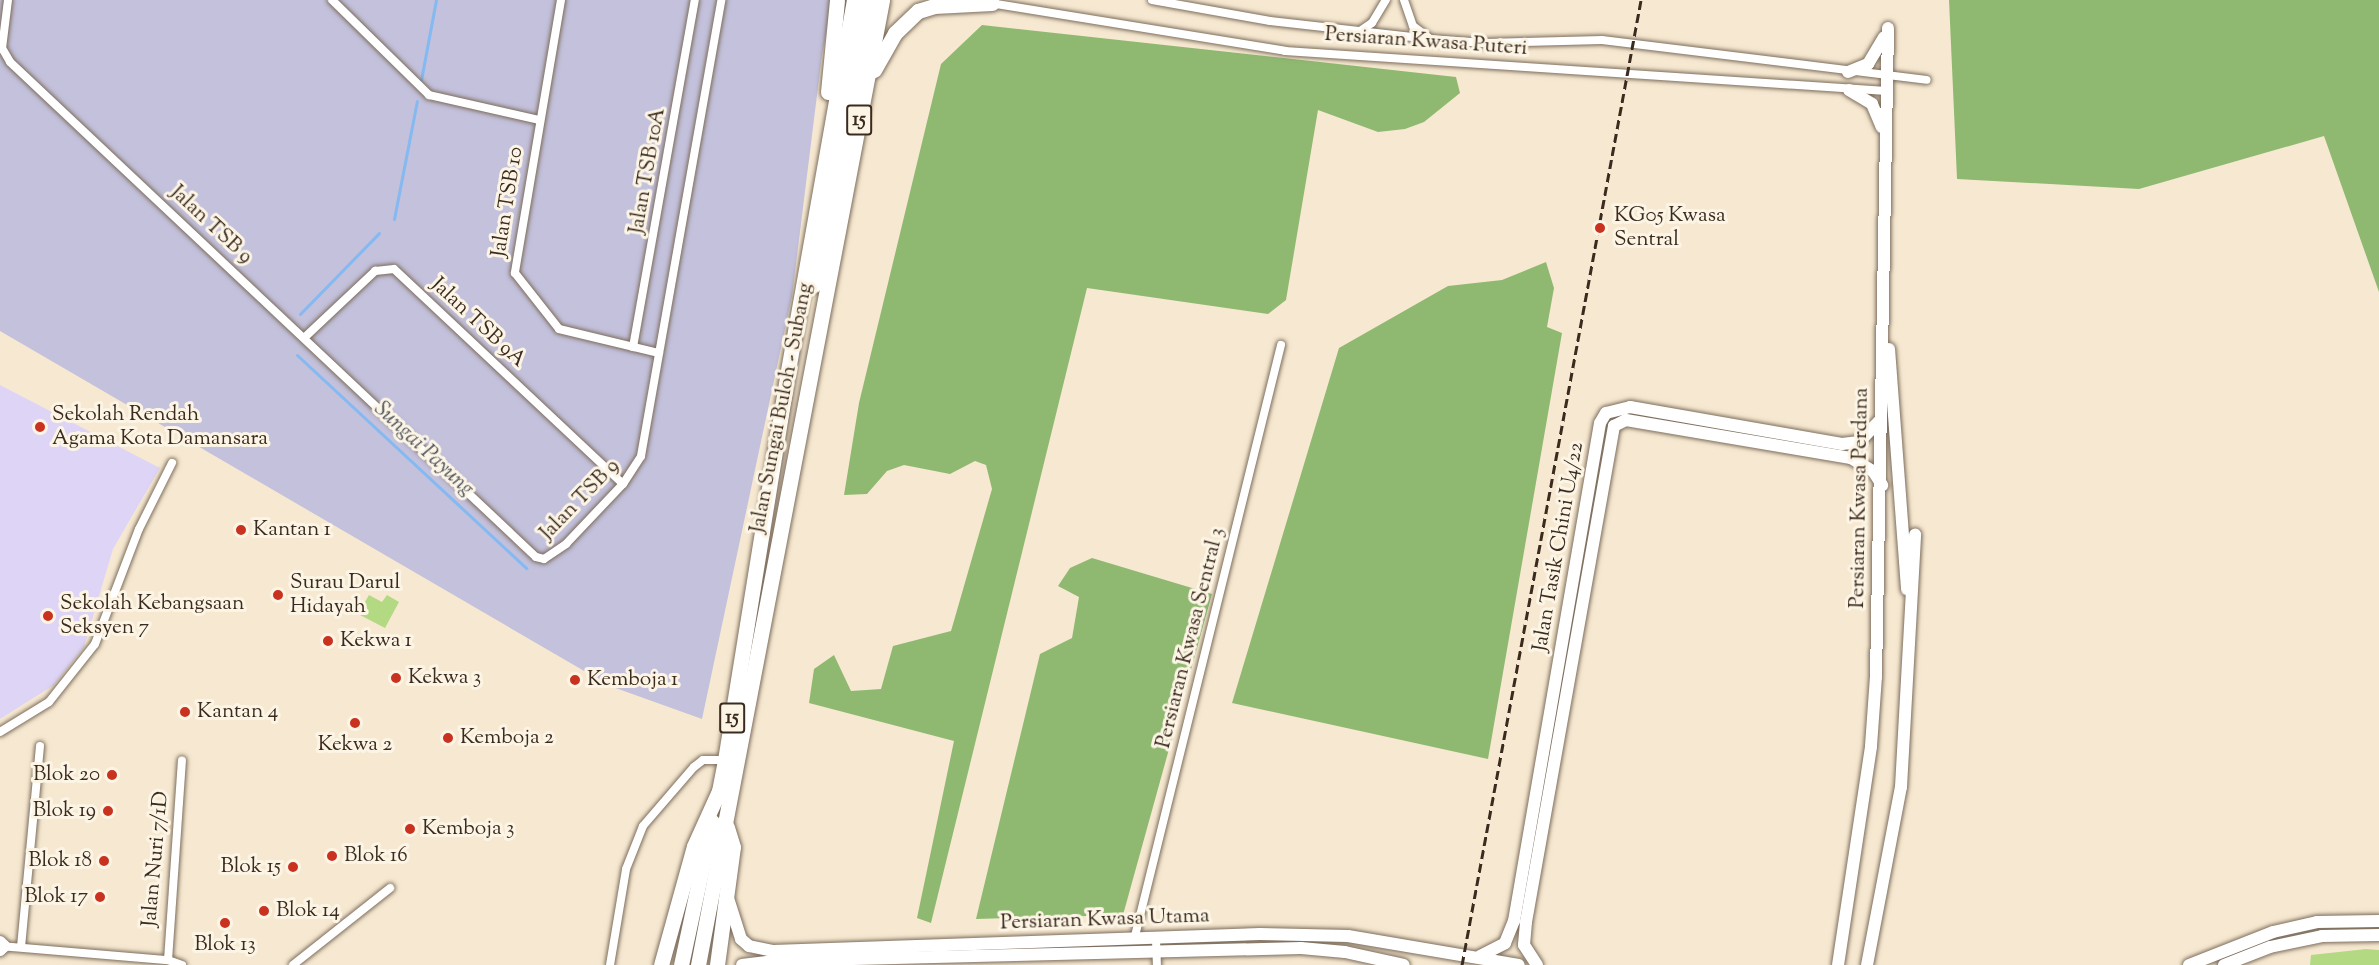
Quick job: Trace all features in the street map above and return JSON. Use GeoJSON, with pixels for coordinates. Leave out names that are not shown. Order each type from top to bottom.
{"type":"FeatureCollection","features":[{"type":"Feature","properties":{"kind":"highway"},"geometry":{"type":"LineString","coordinates":[[822,181],[818,165],[837,0]]}},
{"type":"Feature","properties":{"kind":"highway","name":"Jalan Sungai Buloh - Subang"},"geometry":{"type":"LineString","coordinates":[[681,965],[725,760],[854,0]]}},
{"type":"Feature","properties":{"kind":"highway"},"geometry":{"type":"LineString","coordinates":[[774,462],[782,450],[868,0]]}},
{"type":"Feature","properties":{"kind":"highway","name":"Jalan Sungai Buloh - Subang"},"geometry":{"type":"LineString","coordinates":[[698,965],[882,0]]}},
{"type":"Feature","properties":{"kind":"highway"},"geometry":{"type":"LineString","coordinates":[[864,94],[886,45],[918,11],[934,6],[993,3]]}},
{"type":"Feature","properties":{"kind":"highway","name":"Jalan Sungai Buloh - Subang"},"geometry":{"type":"LineString","coordinates":[[661,965],[694,846],[719,791]]}},
{"type":"Feature","properties":{"kind":"highway","name":"Jalan Sungai Buloh - Subang"},"geometry":{"type":"LineString","coordinates":[[717,965],[733,847],[726,824]]}},
{"type":"Feature","properties":{"kind":"street","name":"Jalan TSB 9"},"geometry":{"type":"LineString","coordinates":[[8,0],[2,48],[10,62],[536,556],[550,557],[623,484],[641,456],[721,0]]}},
{"type":"Feature","properties":{"kind":"street"},"geometry":{"type":"LineString","coordinates":[[332,0],[429,95],[539,120]]}},
{"type":"Feature","properties":{"kind":"street","name":"Jalan TSB 10"},"geometry":{"type":"LineString","coordinates":[[561,0],[515,273],[517,280],[559,328],[659,353]]}},
{"type":"Feature","properties":{"kind":"street","name":"Jalan TSB 10A"},"geometry":{"type":"LineString","coordinates":[[633,347],[695,0]]}},
{"type":"Feature","properties":{"kind":"street","name":"Persiaran Kwasa Puteri"},"geometry":{"type":"LineString","coordinates":[[965,0],[1285,51],[1887,91]]}},
{"type":"Feature","properties":{"kind":"street","name":"Persiaran Kwasa Puteri"},"geometry":{"type":"LineString","coordinates":[[1152,0],[1270,21],[1430,39],[1484,43],[1602,40],[1699,50],[1848,72],[1927,80]]}},
{"type":"Feature","properties":{"kind":"street"},"geometry":{"type":"LineString","coordinates":[[1360,31],[1372,23],[1386,0]]}},
{"type":"Feature","properties":{"kind":"street"},"geometry":{"type":"LineString","coordinates":[[1404,0],[1413,26],[1430,39]]}},
{"type":"Feature","properties":{"kind":"street","name":"Persiaran Kwasa Perdana"},"geometry":{"type":"LineString","coordinates":[[1838,965],[1871,746],[1882,486],[1887,28],[1878,52],[1868,64],[1848,72]]}},
{"type":"Feature","properties":{"kind":"street"},"geometry":{"type":"LineString","coordinates":[[1849,90],[1872,104],[1881,118],[1886,158]]}},
{"type":"Feature","properties":{"kind":"street","name":"Jalan TSB 9A"},"geometry":{"type":"LineString","coordinates":[[304,338],[375,271],[394,269],[623,484]]}},
{"type":"Feature","properties":{"kind":"street"},"geometry":{"type":"LineString","coordinates":[[1884,297],[1911,616]]}},
{"type":"Feature","properties":{"kind":"street","name":"Persiaran Kwasa Sentral 3"},"geometry":{"type":"LineString","coordinates":[[1134,940],[1281,345]]}},
{"type":"Feature","properties":{"kind":"street"},"geometry":{"type":"LineString","coordinates":[[1614,426],[1606,413],[1630,407],[1842,444],[1859,442],[1881,420]]}},
{"type":"Feature","properties":{"kind":"street","name":"Jalan Tasik Chini U4/22"},"geometry":{"type":"LineString","coordinates":[[1480,956],[1505,943],[1514,921],[1600,423],[1606,413]]}},
{"type":"Feature","properties":{"kind":"street","name":"Jalan Tasik Chini U4/22"},"geometry":{"type":"LineString","coordinates":[[1537,965],[1524,945],[1526,922],[1614,426],[1626,420],[1851,458],[1873,471],[1882,486]]}},
{"type":"Feature","properties":{"kind":"street"},"geometry":{"type":"LineString","coordinates":[[0,732],[49,702],[95,644],[139,529],[172,463]]}},
{"type":"Feature","properties":{"kind":"street"},"geometry":{"type":"LineString","coordinates":[[1869,965],[1901,788],[1915,534]]}},
{"type":"Feature","properties":{"kind":"street"},"geometry":{"type":"LineString","coordinates":[[21,947],[40,746]]}},
{"type":"Feature","properties":{"kind":"street","name":"Jalan Nuri 7/1D"},"geometry":{"type":"LineString","coordinates":[[168,960],[182,760]]}},
{"type":"Feature","properties":{"kind":"street"},"geometry":{"type":"LineString","coordinates":[[610,965],[626,869],[643,826],[694,766],[703,760],[725,760]]}},
{"type":"Feature","properties":{"kind":"street"},"geometry":{"type":"LineString","coordinates":[[292,965],[390,888]]}},
{"type":"Feature","properties":{"kind":"street","name":"Persiaran Kwasa Utama"},"geometry":{"type":"LineString","coordinates":[[727,894],[736,933],[749,946],[760,950],[1134,940],[1260,934],[1348,936],[1480,956],[1519,965]]}},
{"type":"Feature","properties":{"kind":"street"},"geometry":{"type":"LineString","coordinates":[[2188,965],[2295,927],[2317,922],[2379,921]]}},
{"type":"Feature","properties":{"kind":"street"},"geometry":{"type":"LineString","coordinates":[[2224,965],[2270,948],[2310,939],[2379,935]]}},
{"type":"Feature","properties":{"kind":"street"},"geometry":{"type":"LineString","coordinates":[[1156,939],[1157,959]]}},
{"type":"Feature","properties":{"kind":"street"},"geometry":{"type":"LineString","coordinates":[[1,946],[168,960],[182,965]]}},
{"type":"Feature","properties":{"kind":"street","name":"Persiaran Kwasa Utama"},"geometry":{"type":"LineString","coordinates":[[742,965],[773,961],[1157,959],[1301,948],[1345,952],[1404,965]]}},
{"type":"Feature","properties":{"kind":"shaded area"},"geometry":{"type":"Polygon","coordinates":[[[0,0],[833,0],[822,55],[792,296],[702,719],[610,686],[0,331],[0,0]]]}},
{"type":"Feature","properties":{"kind":"shaded area"},"geometry":{"type":"Polygon","coordinates":[[[0,385],[160,468],[113,549],[84,647],[54,685],[0,719],[0,385]]]}},
{"type":"Feature","properties":{"kind":"green space"},"geometry":{"type":"Polygon","coordinates":[[[1949,0],[2379,0],[2379,292],[2324,136],[2139,189],[1957,179],[1949,0]]]}},
{"type":"Feature","properties":{"kind":"green space"},"geometry":{"type":"Polygon","coordinates":[[[982,25],[1456,77],[1460,93],[1424,122],[1405,129],[1378,132],[1318,110],[1286,300],[1268,314],[1087,288],[931,923],[917,918],[954,741],[809,703],[814,669],[834,655],[851,691],[881,689],[893,646],[951,631],[992,489],[986,465],[975,461],[950,474],[904,465],[887,471],[867,494],[844,495],[859,403],[941,64],[982,25]]]}},
{"type":"Feature","properties":{"kind":"green space"},"geometry":{"type":"Polygon","coordinates":[[[1546,262],[1554,288],[1547,327],[1562,333],[1488,759],[1232,703],[1339,348],[1448,286],[1502,280],[1546,262]]]}},
{"type":"Feature","properties":{"kind":"green space"},"geometry":{"type":"Polygon","coordinates":[[[1092,558],[1212,594],[1123,915],[976,919],[1040,654],[1072,638],[1079,597],[1058,586],[1070,568],[1092,558]]]}},
{"type":"Feature","properties":{"kind":"green space"},"geometry":{"type":"Polygon","coordinates":[[[369,595],[382,602],[387,595],[399,602],[385,628],[358,614],[369,595]]]}},
{"type":"Feature","properties":{"kind":"green space"},"geometry":{"type":"Polygon","coordinates":[[[2366,949],[2379,950],[2379,965],[2310,965],[2311,955],[2366,949]]]}},
{"type":"Feature","properties":{"kind":"waterway","name":"Sungai Payung"},"geometry":{"type":"LineString","coordinates":[[421,80],[436,0]]}},
{"type":"Feature","properties":{"kind":"waterway","name":"Sungai Payung"},"geometry":{"type":"LineString","coordinates":[[394,219],[417,101]]}},
{"type":"Feature","properties":{"kind":"waterway","name":"Sungai Payung"},"geometry":{"type":"LineString","coordinates":[[300,314],[379,233]]}},
{"type":"Feature","properties":{"kind":"waterway","name":"Sungai Payung"},"geometry":{"type":"LineString","coordinates":[[297,355],[526,568]]}},
{"type":"Feature","properties":{"kind":"railway"},"geometry":{"type":"LineString","coordinates":[[1462,965],[1641,0]]}},
{"type":"Feature","properties":{"kind":"place","name":"KG05 Kwasa Sentral"},"geometry":{"type":"Point","coordinates":[1600,228]}},
{"type":"Feature","properties":{"kind":"place","name":"Sekolah Rendah Agama Kota Damansara"},"geometry":{"type":"Point","coordinates":[40,427]}},
{"type":"Feature","properties":{"kind":"place","name":"Kantan 1"},"geometry":{"type":"Point","coordinates":[241,530]}},
{"type":"Feature","properties":{"kind":"place","name":"Surau Darul Hidayah"},"geometry":{"type":"Point","coordinates":[278,595]}},
{"type":"Feature","properties":{"kind":"place","name":"Sekolah Kebangsaan Seksyen 7"},"geometry":{"type":"Point","coordinates":[48,616]}},
{"type":"Feature","properties":{"kind":"place","name":"Kekwa 1"},"geometry":{"type":"Point","coordinates":[328,641]}},
{"type":"Feature","properties":{"kind":"place","name":"Kekwa 3"},"geometry":{"type":"Point","coordinates":[396,678]}},
{"type":"Feature","properties":{"kind":"place","name":"Kemboja 1"},"geometry":{"type":"Point","coordinates":[575,680]}},
{"type":"Feature","properties":{"kind":"place","name":"Kantan 4"},"geometry":{"type":"Point","coordinates":[185,712]}},
{"type":"Feature","properties":{"kind":"place","name":"Kekwa 2"},"geometry":{"type":"Point","coordinates":[355,723]}},
{"type":"Feature","properties":{"kind":"place","name":"Kemboja 2"},"geometry":{"type":"Point","coordinates":[448,738]}},
{"type":"Feature","properties":{"kind":"place","name":"Blok 20"},"geometry":{"type":"Point","coordinates":[112,775]}},
{"type":"Feature","properties":{"kind":"place","name":"Blok 19"},"geometry":{"type":"Point","coordinates":[108,811]}},
{"type":"Feature","properties":{"kind":"place","name":"Kemboja 3"},"geometry":{"type":"Point","coordinates":[410,829]}},
{"type":"Feature","properties":{"kind":"place","name":"Blok 16"},"geometry":{"type":"Point","coordinates":[332,856]}},
{"type":"Feature","properties":{"kind":"place","name":"Blok 18"},"geometry":{"type":"Point","coordinates":[104,861]}},
{"type":"Feature","properties":{"kind":"place","name":"Blok 15"},"geometry":{"type":"Point","coordinates":[293,867]}},
{"type":"Feature","properties":{"kind":"place","name":"Blok 17"},"geometry":{"type":"Point","coordinates":[100,897]}},
{"type":"Feature","properties":{"kind":"place","name":"Blok 14"},"geometry":{"type":"Point","coordinates":[264,911]}},
{"type":"Feature","properties":{"kind":"place","name":"Blok 13"},"geometry":{"type":"Point","coordinates":[225,923]}}]}
